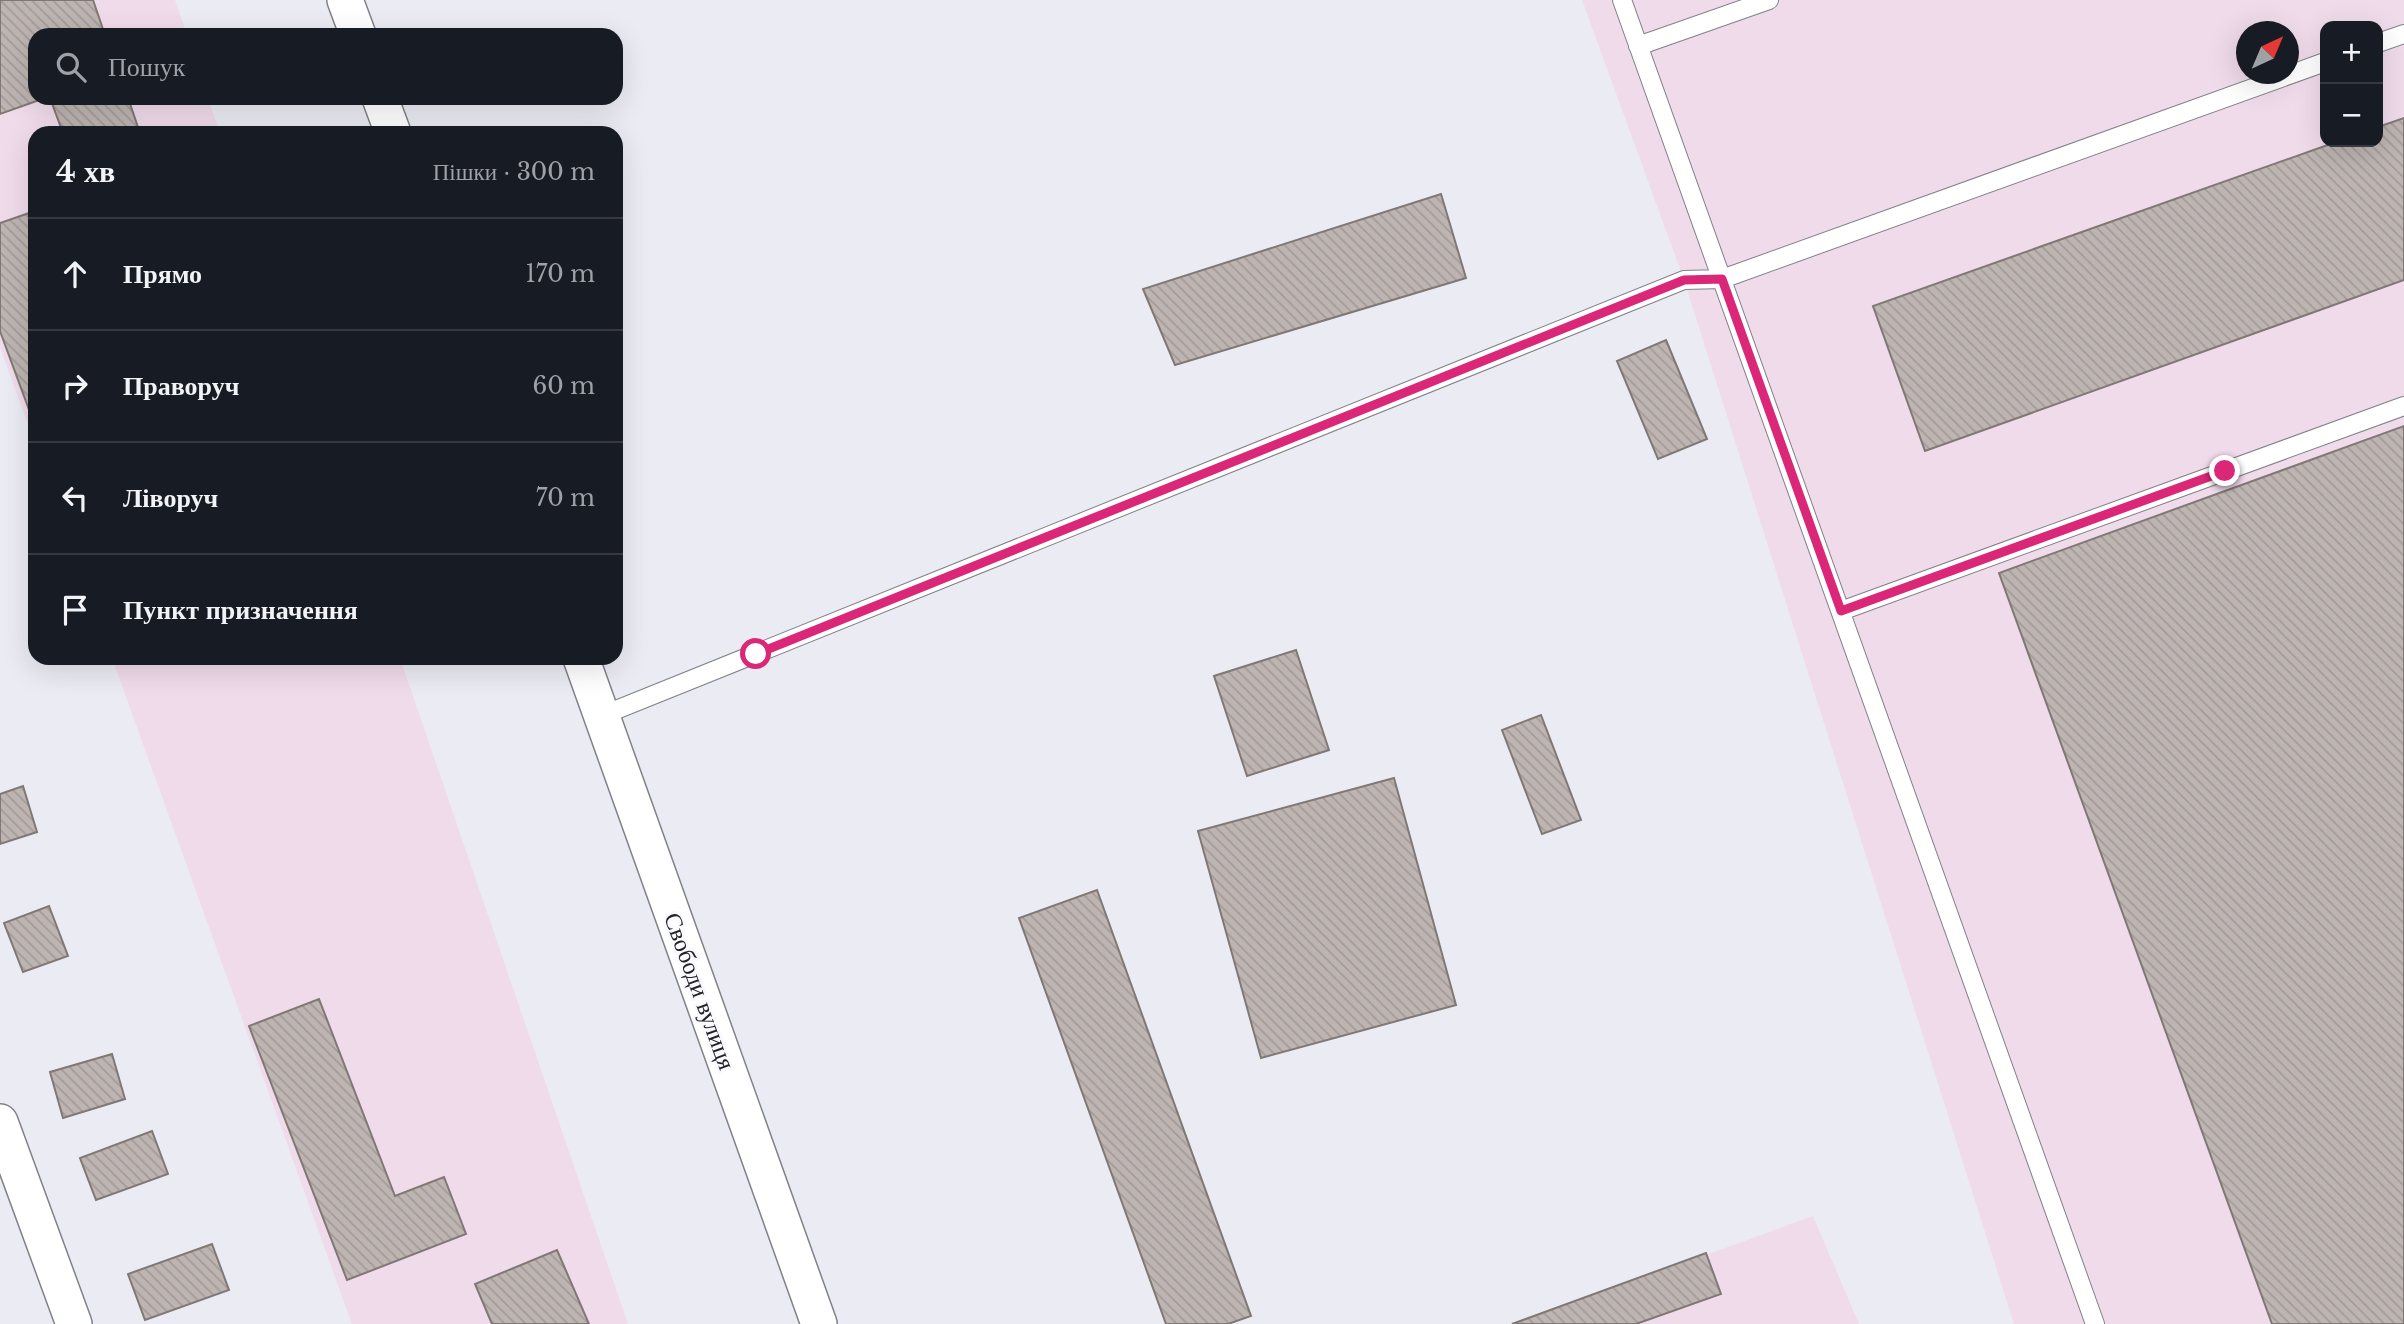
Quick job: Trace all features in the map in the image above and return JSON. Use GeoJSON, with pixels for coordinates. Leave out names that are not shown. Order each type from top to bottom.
{"type":"FeatureCollection","features":[{"type":"Feature","properties":{"kind":"street"},"geometry":{"type":"LineString","coordinates":[[345,0],[355,28]]}},
{"type":"Feature","properties":{"kind":"street"},"geometry":{"type":"LineString","coordinates":[[383,105],[390,126]]}},
{"type":"Feature","properties":{"kind":"street","name":"Свободи вулиця"},"geometry":{"type":"LineString","coordinates":[[583,665],[818,1324]]}},
{"type":"Feature","properties":{"kind":"street"},"geometry":{"type":"LineString","coordinates":[[0,1122],[74,1324]]}},
{"type":"Feature","properties":{"kind":"lane"},"geometry":{"type":"LineString","coordinates":[[1622,0],[2095,1324]]}},
{"type":"Feature","properties":{"kind":"lane"},"geometry":{"type":"LineString","coordinates":[[1638,46],[1769,0]]}},
{"type":"Feature","properties":{"kind":"lane"},"geometry":{"type":"LineString","coordinates":[[2383,41],[2404,34]]}},
{"type":"Feature","properties":{"kind":"lane"},"geometry":{"type":"LineString","coordinates":[[601,716],[1684,280],[1722,279],[2320,64]]}},
{"type":"Feature","properties":{"kind":"lane"},"geometry":{"type":"LineString","coordinates":[[1841,611],[2404,406]]}},
{"type":"Feature","properties":{"kind":"shaded area"},"geometry":{"type":"Polygon","coordinates":[[[0,0],[175,0],[185,28],[28,28],[28,105],[210,105],[218,126],[28,126],[28,425],[0,347],[0,0]]]}},
{"type":"Feature","properties":{"kind":"shaded area"},"geometry":{"type":"Polygon","coordinates":[[[1582,0],[2404,0],[2404,1324],[2014,1324],[1684,280],[1582,0]]]}},
{"type":"Feature","properties":{"kind":"shaded area"},"geometry":{"type":"Polygon","coordinates":[[[115,665],[402,665],[628,1324],[352,1324],[115,665]]]}},
{"type":"Feature","properties":{"kind":"shaded area"},"geometry":{"type":"Polygon","coordinates":[[[1813,1216],[1859,1324],[1517,1324],[1813,1216]]]}},
{"type":"Feature","properties":{"kind":"building"},"geometry":{"type":"Polygon","coordinates":[[[0,0],[93,0],[103,28],[28,28],[28,104],[0,114],[0,0]]]}},
{"type":"Feature","properties":{"kind":"building"},"geometry":{"type":"Polygon","coordinates":[[[53,105],[130,105],[138,126],[60,126],[53,105]]]}},
{"type":"Feature","properties":{"kind":"building"},"geometry":{"type":"Polygon","coordinates":[[[2404,118],[2404,280],[1925,451],[1873,306],[2322,147],[2383,147],[2383,125],[2404,118]]]}},
{"type":"Feature","properties":{"kind":"building"},"geometry":{"type":"Polygon","coordinates":[[[1441,194],[1466,278],[1175,365],[1143,289],[1441,194]]]}},
{"type":"Feature","properties":{"kind":"building"},"geometry":{"type":"Polygon","coordinates":[[[28,213],[28,407],[0,331],[0,223],[28,213]]]}},
{"type":"Feature","properties":{"kind":"building"},"geometry":{"type":"Polygon","coordinates":[[[1666,340],[1707,439],[1658,459],[1617,361],[1666,340]]]}},
{"type":"Feature","properties":{"kind":"building"},"geometry":{"type":"Polygon","coordinates":[[[2404,426],[2404,1324],[2272,1324],[1999,573],[2404,426]]]}},
{"type":"Feature","properties":{"kind":"building"},"geometry":{"type":"Polygon","coordinates":[[[1296,650],[1329,750],[1247,776],[1214,676],[1296,650]]]}},
{"type":"Feature","properties":{"kind":"building"},"geometry":{"type":"Polygon","coordinates":[[[1541,715],[1581,820],[1542,834],[1502,730],[1541,715]]]}},
{"type":"Feature","properties":{"kind":"building"},"geometry":{"type":"Polygon","coordinates":[[[1394,778],[1456,1005],[1261,1058],[1198,831],[1394,778]]]}},
{"type":"Feature","properties":{"kind":"building"},"geometry":{"type":"Polygon","coordinates":[[[23,786],[37,832],[0,844],[0,794],[23,786]]]}},
{"type":"Feature","properties":{"kind":"building"},"geometry":{"type":"Polygon","coordinates":[[[1097,890],[1251,1316],[1228,1324],[1166,1324],[1019,918],[1097,890]]]}},
{"type":"Feature","properties":{"kind":"building"},"geometry":{"type":"Polygon","coordinates":[[[49,906],[68,956],[23,972],[4,923],[49,906]]]}},
{"type":"Feature","properties":{"kind":"building"},"geometry":{"type":"Polygon","coordinates":[[[319,999],[395,1196],[444,1177],[466,1234],[347,1280],[249,1026],[319,999]]]}},
{"type":"Feature","properties":{"kind":"building"},"geometry":{"type":"Polygon","coordinates":[[[112,1054],[125,1099],[63,1118],[50,1072],[112,1054]]]}},
{"type":"Feature","properties":{"kind":"building"},"geometry":{"type":"Polygon","coordinates":[[[152,1131],[168,1174],[96,1200],[80,1158],[152,1131]]]}},
{"type":"Feature","properties":{"kind":"building"},"geometry":{"type":"Polygon","coordinates":[[[212,1244],[229,1290],[145,1320],[128,1274],[212,1244]]]}},
{"type":"Feature","properties":{"kind":"building"},"geometry":{"type":"Polygon","coordinates":[[[557,1250],[589,1324],[492,1324],[475,1284],[557,1250]]]}},
{"type":"Feature","properties":{"kind":"building"},"geometry":{"type":"Polygon","coordinates":[[[1706,1253],[1721,1294],[1636,1324],[1512,1324],[1706,1253]]]}},
{"type":"Feature","properties":{"kind":"route"},"geometry":{"type":"LineString","coordinates":[[756,654],[1684,280],[1722,279],[1841,611],[2225,471]]}}]}
